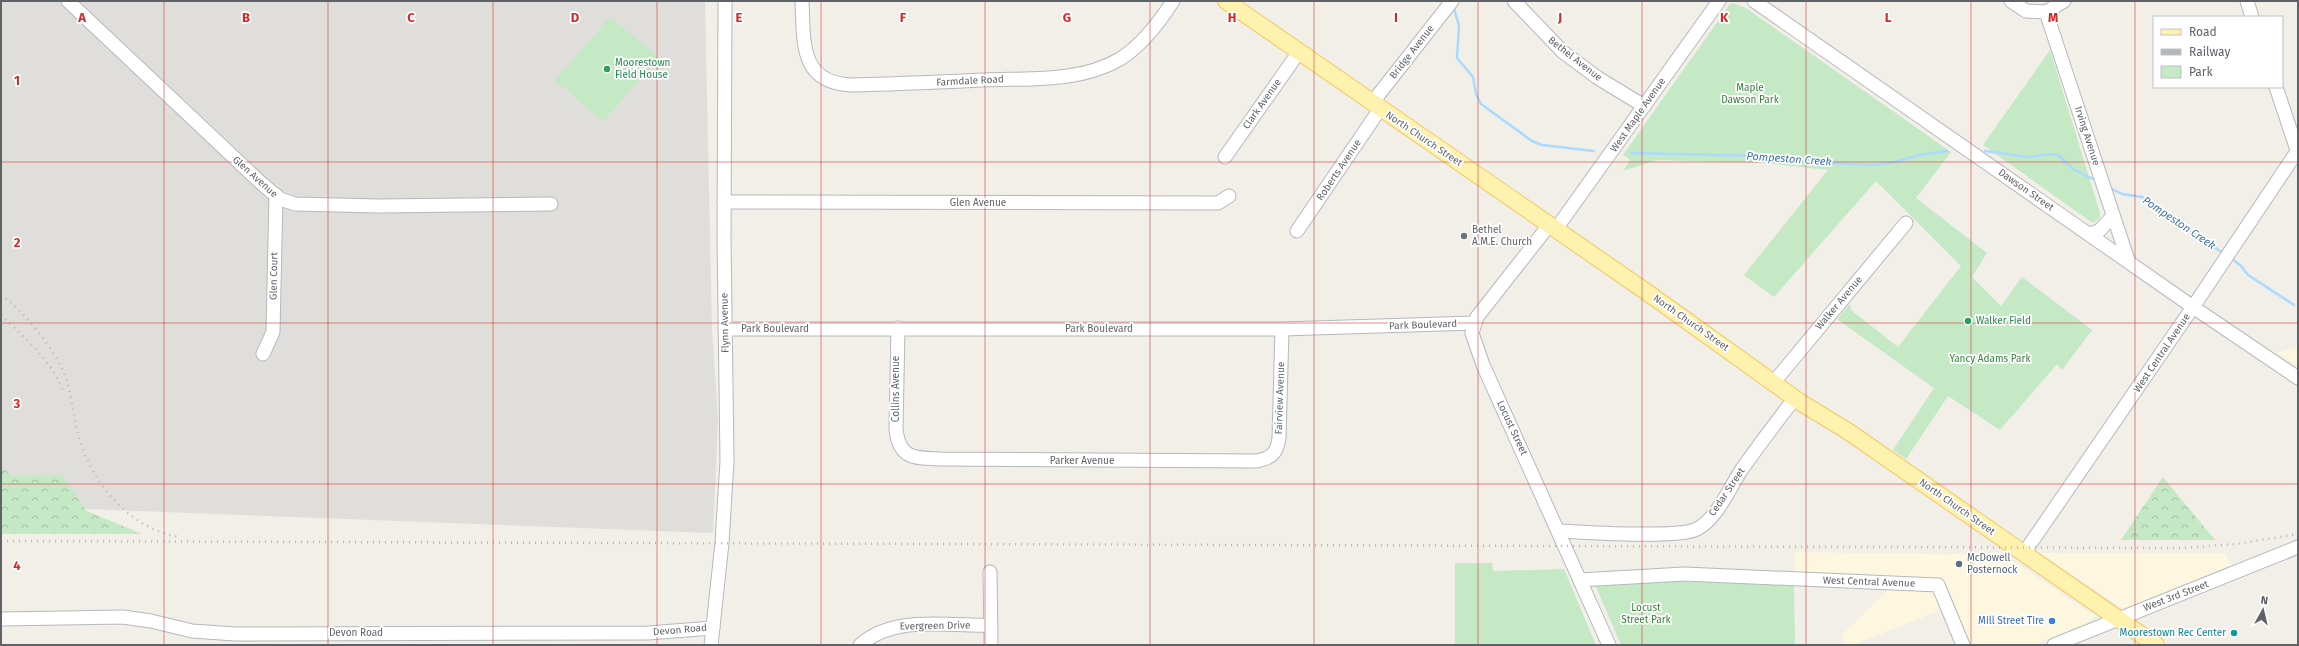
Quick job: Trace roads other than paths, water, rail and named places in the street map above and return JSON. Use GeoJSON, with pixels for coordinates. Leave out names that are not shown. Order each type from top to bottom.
{"type":"FeatureCollection","features":[{"type":"Feature","properties":{"kind":"main road","name":"North Church Street"},"geometry":{"type":"LineString","coordinates":[[1226,1],[1376,106],[1553,226],[1795,398],[1848,432],[2156,645]]}},
{"type":"Feature","properties":{"kind":"street","name":"Glen Avenue"},"geometry":{"type":"LineString","coordinates":[[68,1],[276,195],[287,202],[304,204],[551,204]]}},
{"type":"Feature","properties":{"kind":"street","name":"Flynn Avenue"},"geometry":{"type":"LineString","coordinates":[[710,645],[722,543],[726,481],[724,202],[725,1]]}},
{"type":"Feature","properties":{"kind":"street","name":"Farmdale Road"},"geometry":{"type":"LineString","coordinates":[[802,1],[806,51],[812,69],[820,77],[829,82],[852,85],[1044,78],[1092,71],[1120,59],[1137,46],[1160,20],[1173,1]]}},
{"type":"Feature","properties":{"kind":"street","name":"Bridge Avenue"},"geometry":{"type":"LineString","coordinates":[[1376,106],[1452,1]]}},
{"type":"Feature","properties":{"kind":"street","name":"Bethel Avenue"},"geometry":{"type":"LineString","coordinates":[[1515,1],[1563,52],[1598,78],[1644,106]]}},
{"type":"Feature","properties":{"kind":"street","name":"West Maple Avenue"},"geometry":{"type":"LineString","coordinates":[[1553,226],[1644,106],[1719,1]]}},
{"type":"Feature","properties":{"kind":"street","name":"Dawson Street"},"geometry":{"type":"LineString","coordinates":[[1754,1],[2128,260],[2193,308],[2298,378]]}},
{"type":"Feature","properties":{"kind":"street"},"geometry":{"type":"LineString","coordinates":[[2011,1],[2026,11],[2046,12],[2064,1]]}},
{"type":"Feature","properties":{"kind":"street"},"geometry":{"type":"LineString","coordinates":[[2247,1],[2252,16]]}},
{"type":"Feature","properties":{"kind":"street","name":"Irving Avenue"},"geometry":{"type":"LineString","coordinates":[[2046,12],[2128,260]]}},
{"type":"Feature","properties":{"kind":"street","name":"Clark Avenue"},"geometry":{"type":"LineString","coordinates":[[1226,157],[1299,52]]}},
{"type":"Feature","properties":{"kind":"street"},"geometry":{"type":"LineString","coordinates":[[2276,88],[2298,151]]}},
{"type":"Feature","properties":{"kind":"street","name":"Roberts Avenue"},"geometry":{"type":"LineString","coordinates":[[1297,232],[1376,106]]}},
{"type":"Feature","properties":{"kind":"street","name":"West Central Avenue"},"geometry":{"type":"LineString","coordinates":[[2024,554],[2193,308],[2298,151]]}},
{"type":"Feature","properties":{"kind":"street","name":"Glen Court"},"geometry":{"type":"LineString","coordinates":[[263,354],[273,332],[276,195]]}},
{"type":"Feature","properties":{"kind":"street","name":"Glen Avenue"},"geometry":{"type":"LineString","coordinates":[[724,202],[1218,203],[1229,196]]}},
{"type":"Feature","properties":{"kind":"street"},"geometry":{"type":"LineString","coordinates":[[2089,234],[2099,231],[2113,216]]}},
{"type":"Feature","properties":{"kind":"street","name":"Walker Avenue"},"geometry":{"type":"LineString","coordinates":[[1774,382],[1906,223]]}},
{"type":"Feature","properties":{"kind":"street"},"geometry":{"type":"LineString","coordinates":[[1474,323],[1553,226]]}},
{"type":"Feature","properties":{"kind":"street","name":"Park Boulevard"},"geometry":{"type":"LineString","coordinates":[[725,329],[1282,329],[1474,323]]}},
{"type":"Feature","properties":{"kind":"street","name":"Locust Street"},"geometry":{"type":"LineString","coordinates":[[1474,323],[1472,333],[1476,348],[1609,645]]}},
{"type":"Feature","properties":{"kind":"street","name":"Collins Avenue"},"geometry":{"type":"LineString","coordinates":[[898,328],[896,429],[899,445],[903,449]]}},
{"type":"Feature","properties":{"kind":"street","name":"Fairview Avenue"},"geometry":{"type":"LineString","coordinates":[[1264,459],[1275,453],[1278,446],[1282,329]]}},
{"type":"Feature","properties":{"kind":"street","name":"Cedar Street"},"geometry":{"type":"LineString","coordinates":[[1558,532],[1628,534],[1685,532],[1696,529],[1704,524],[1723,500],[1748,460],[1795,398]]}},
{"type":"Feature","properties":{"kind":"street","name":"Parker Avenue"},"geometry":{"type":"LineString","coordinates":[[903,449],[913,457],[941,459],[1099,461],[1264,459]]}},
{"type":"Feature","properties":{"kind":"street","name":"West 3rd Street"},"geometry":{"type":"LineString","coordinates":[[2054,645],[2118,618],[2298,547]]}},
{"type":"Feature","properties":{"kind":"street"},"geometry":{"type":"LineString","coordinates":[[990,572],[991,645]]}},
{"type":"Feature","properties":{"kind":"street","name":"West Central Avenue"},"geometry":{"type":"LineString","coordinates":[[1580,580],[1684,574],[1938,585],[1963,645]]}},
{"type":"Feature","properties":{"kind":"street","name":"Devon Road"},"geometry":{"type":"LineString","coordinates":[[1,618],[123,617],[206,633],[282,639],[648,633],[713,628]]}},
{"type":"Feature","properties":{"kind":"street","name":"Evergreen Drive"},"geometry":{"type":"LineString","coordinates":[[860,645],[877,633],[897,626],[991,625]]}},
{"type":"Feature","properties":{"kind":"waterway","name":"Pompeston Creek"},"geometry":{"type":"LineString","coordinates":[[1453,5],[1459,26],[1457,58],[1473,77],[1476,94],[1481,104],[1532,141],[1542,145],[1594,151]]}},
{"type":"Feature","properties":{"kind":"waterway","name":"Pompeston Creek"},"geometry":{"type":"LineString","coordinates":[[1631,153],[1762,156],[1828,163],[1873,165],[1895,162],[1919,155],[1947,151]]}},
{"type":"Feature","properties":{"kind":"waterway","name":"Pompeston Creek"},"geometry":{"type":"LineString","coordinates":[[1985,151],[2028,157],[2050,154],[2058,155],[2073,169],[2097,181]]}},
{"type":"Feature","properties":{"kind":"waterway","name":"Pompeston Creek"},"geometry":{"type":"LineString","coordinates":[[2108,187],[2122,194],[2142,197],[2156,209],[2223,253]]}},
{"type":"Feature","properties":{"kind":"waterway","name":"Pompeston Creek"},"geometry":{"type":"LineString","coordinates":[[2231,258],[2241,266],[2248,275],[2294,305]]}},
{"type":"Feature","properties":{"kind":"railway"},"geometry":{"type":"LineString","coordinates":[[1,295],[19,310],[29,321],[62,368],[66,378],[82,447],[97,478],[120,506],[133,517],[164,533],[181,537]]}},
{"type":"Feature","properties":{"kind":"railway"},"geometry":{"type":"LineString","coordinates":[[1,315],[45,360],[59,381],[64,393]]}},
{"type":"Feature","properties":{"kind":"railway"},"geometry":{"type":"LineString","coordinates":[[1,541],[2183,548],[2236,544],[2298,534]]}},
{"type":"Feature","properties":{"kind":"place","name":"Moorestown Field House"},"geometry":{"type":"Point","coordinates":[607,69]}},
{"type":"Feature","properties":{"kind":"place","name":"Bethel A.M.E. Church"},"geometry":{"type":"Point","coordinates":[1464,236]}},
{"type":"Feature","properties":{"kind":"place","name":"Walker Field"},"geometry":{"type":"Point","coordinates":[1968,321]}},
{"type":"Feature","properties":{"kind":"place","name":"McDowell Posternock"},"geometry":{"type":"Point","coordinates":[1959,564]}},
{"type":"Feature","properties":{"kind":"place","name":"Mill Street Tire"},"geometry":{"type":"Point","coordinates":[2052,621]}},
{"type":"Feature","properties":{"kind":"place","name":"Moorestown Rec Center"},"geometry":{"type":"Point","coordinates":[2234,633]}},
{"type":"Feature","properties":{"kind":"park label","name":"Maple Dawson Park"},"geometry":{"type":"Point","coordinates":[1750,94]}},
{"type":"Feature","properties":{"kind":"park label","name":"Yancy Adams Park"},"geometry":{"type":"Point","coordinates":[1990,359]}},
{"type":"Feature","properties":{"kind":"park label","name":"Locust Street Park"},"geometry":{"type":"Point","coordinates":[1646,614]}}]}
